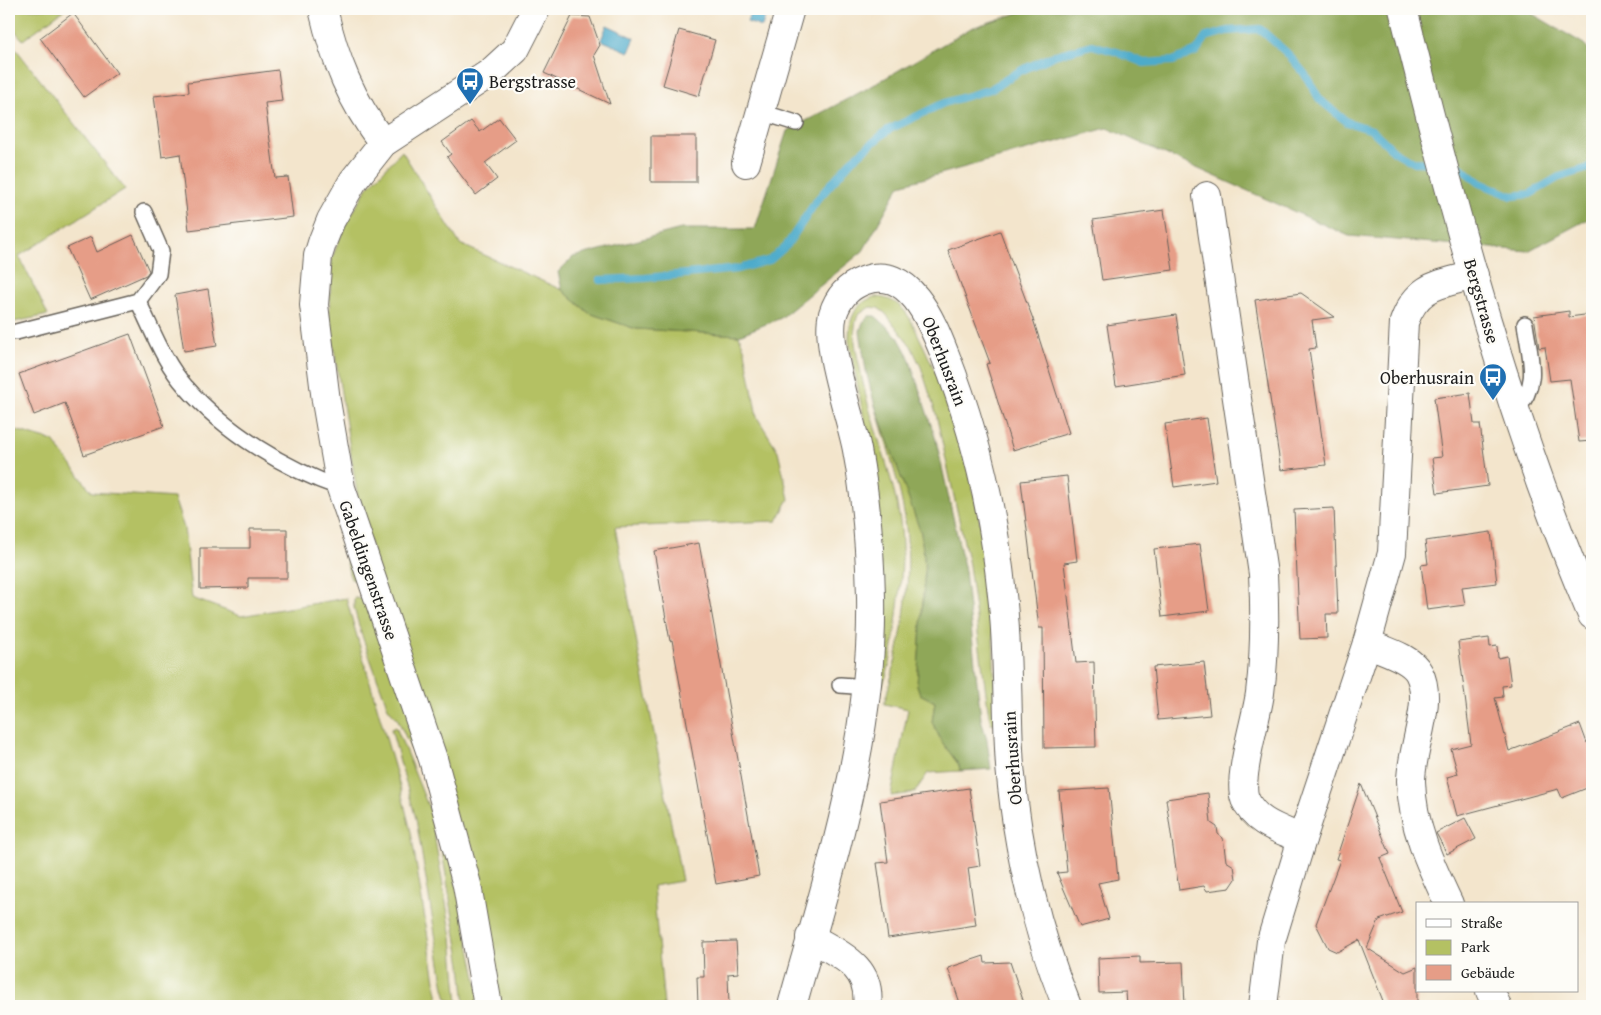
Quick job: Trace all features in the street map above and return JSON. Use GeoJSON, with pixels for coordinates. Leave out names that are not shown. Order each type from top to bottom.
{"type":"FeatureCollection","features":[{"type":"Feature","properties":{"kind":"street"},"geometry":{"type":"LineString","coordinates":[[323,9],[346,85],[368,124],[383,143],[490,73],[515,50],[536,9]]}},
{"type":"Feature","properties":{"kind":"street"},"geometry":{"type":"LineString","coordinates":[[746,163],[790,9]]}},
{"type":"Feature","properties":{"kind":"street","name":"Bergstrasse"},"geometry":{"type":"LineString","coordinates":[[1403,9],[1474,276],[1515,412],[1534,469],[1592,615]]}},
{"type":"Feature","properties":{"kind":"street","name":"Gabeldingenstrasse"},"geometry":{"type":"LineString","coordinates":[[383,143],[353,181],[331,220],[318,256],[314,305],[316,334],[341,488],[373,587],[410,688],[435,768],[467,885],[488,1006]]}},
{"type":"Feature","properties":{"kind":"street"},"geometry":{"type":"LineString","coordinates":[[1207,196],[1263,574],[1265,608],[1260,694],[1244,775],[1244,798],[1258,820],[1302,839]]}},
{"type":"Feature","properties":{"kind":"street"},"geometry":{"type":"LineString","coordinates":[[1263,1006],[1272,941],[1302,839],[1367,643],[1392,552],[1400,436],[1404,322],[1409,309],[1420,294],[1435,286],[1474,276]]}},
{"type":"Feature","properties":{"kind":"street","name":"Oberhusrain"},"geometry":{"type":"LineString","coordinates":[[792,1006],[846,804],[867,687],[871,598],[864,495],[857,449],[835,360],[831,330],[832,316],[839,299],[846,290],[870,278],[900,283],[914,294],[925,310],[947,360],[970,429],[995,536],[1003,598],[1010,767],[1017,818],[1029,885],[1047,950],[1067,1006]]}},
{"type":"Feature","properties":{"kind":"street"},"geometry":{"type":"LineString","coordinates":[[1367,643],[1414,665],[1423,683],[1425,698],[1414,750],[1411,780],[1414,812],[1422,846],[1448,902]]}},
{"type":"Feature","properties":{"kind":"street"},"geometry":{"type":"LineString","coordinates":[[810,937],[855,965],[866,981],[868,1006]]}},
{"type":"Feature","properties":{"kind":"street"},"geometry":{"type":"LineString","coordinates":[[1490,992],[1497,1006]]}},
{"type":"Feature","properties":{"kind":"lane"},"geometry":{"type":"LineString","coordinates":[[761,112],[796,123]]}},
{"type":"Feature","properties":{"kind":"lane"},"geometry":{"type":"LineString","coordinates":[[16,332],[138,301],[158,274],[161,251],[144,212]]}},
{"type":"Feature","properties":{"kind":"lane"},"geometry":{"type":"LineString","coordinates":[[138,301],[165,357],[185,386],[215,415],[277,460],[315,479],[341,488]]}},
{"type":"Feature","properties":{"kind":"lane"},"geometry":{"type":"LineString","coordinates":[[1515,412],[1527,399],[1533,380],[1525,324]]}},
{"type":"Feature","properties":{"kind":"lane"},"geometry":{"type":"LineString","coordinates":[[840,685],[867,687]]}},
{"type":"Feature","properties":{"kind":"green space"},"geometry":{"type":"Polygon","coordinates":[[[9,9],[65,9],[23,40],[9,24],[9,9]]]}},
{"type":"Feature","properties":{"kind":"green space"},"geometry":{"type":"Polygon","coordinates":[[[1030,9],[1524,9],[1584,44],[1592,53],[1592,217],[1528,251],[1349,236],[1107,128],[900,185],[863,251],[781,318],[739,335],[636,329],[589,313],[562,290],[558,272],[573,257],[681,229],[755,229],[787,131],[870,87],[971,28],[1030,9]]]}},
{"type":"Feature","properties":{"kind":"green space"},"geometry":{"type":"Polygon","coordinates":[[[9,40],[125,189],[19,256],[48,315],[9,323],[9,40]]]}},
{"type":"Feature","properties":{"kind":"green space"},"geometry":{"type":"Polygon","coordinates":[[[402,151],[460,244],[562,290],[589,313],[636,329],[739,335],[745,351],[757,417],[778,451],[789,499],[777,521],[615,527],[682,881],[653,886],[664,1006],[496,1006],[358,499],[329,317],[332,258],[344,228],[367,188],[402,151]]]}},
{"type":"Feature","properties":{"kind":"green space"},"geometry":{"type":"Polygon","coordinates":[[[874,297],[885,298],[895,302],[905,311],[911,321],[947,401],[965,457],[984,544],[988,573],[993,630],[996,724],[991,723],[989,716],[969,565],[936,414],[921,367],[911,346],[885,313],[878,308],[870,307],[858,315],[855,330],[856,346],[866,396],[897,503],[902,546],[900,585],[892,650],[889,667],[879,692],[875,476],[849,341],[851,320],[854,314],[861,304],[874,297]]]}},
{"type":"Feature","properties":{"kind":"green space"},"geometry":{"type":"Polygon","coordinates":[[[869,316],[875,316],[898,337],[908,355],[936,440],[965,571],[981,719],[987,740],[991,769],[960,771],[959,765],[942,742],[932,722],[935,702],[920,694],[917,685],[925,567],[921,533],[874,402],[866,371],[860,331],[863,322],[869,316]]]}},
{"type":"Feature","properties":{"kind":"green space"},"geometry":{"type":"Polygon","coordinates":[[[874,402],[921,533],[925,567],[917,685],[920,694],[935,702],[932,722],[942,742],[959,765],[960,771],[928,773],[914,793],[891,796],[908,709],[884,704],[903,623],[908,561],[905,522],[899,487],[874,402]]]}},
{"type":"Feature","properties":{"kind":"green space"},"geometry":{"type":"Polygon","coordinates":[[[9,428],[53,441],[92,492],[174,498],[184,528],[192,598],[241,616],[346,598],[411,832],[439,1006],[9,1006],[9,428]]]}},
{"type":"Feature","properties":{"kind":"green space"},"geometry":{"type":"Polygon","coordinates":[[[340,525],[360,580],[358,581],[351,579],[349,574],[340,525]]]}},
{"type":"Feature","properties":{"kind":"green space"},"geometry":{"type":"Polygon","coordinates":[[[354,598],[362,599],[375,610],[440,805],[482,1006],[465,1006],[461,965],[436,816],[427,784],[398,720],[388,708],[361,633],[354,608],[354,598]]]}},
{"type":"Feature","properties":{"kind":"green space"},"geometry":{"type":"Polygon","coordinates":[[[396,727],[430,811],[452,937],[458,1004],[447,998],[444,988],[416,819],[391,729],[396,727]]]}},
{"type":"Feature","properties":{"kind":"water"},"geometry":{"type":"Polygon","coordinates":[[[751,9],[767,9],[762,27],[747,22],[751,9]]]}},
{"type":"Feature","properties":{"kind":"water"},"geometry":{"type":"Polygon","coordinates":[[[607,25],[635,38],[629,52],[601,40],[607,25]]]}},
{"type":"Feature","properties":{"kind":"building"},"geometry":{"type":"Polygon","coordinates":[[[73,13],[117,73],[84,97],[40,38],[73,13]]]}},
{"type":"Feature","properties":{"kind":"building"},"geometry":{"type":"Polygon","coordinates":[[[572,16],[590,17],[600,45],[594,55],[610,104],[544,73],[572,16]]]}},
{"type":"Feature","properties":{"kind":"building"},"geometry":{"type":"Polygon","coordinates":[[[679,30],[715,40],[699,96],[663,85],[679,30]]]}},
{"type":"Feature","properties":{"kind":"building"},"geometry":{"type":"Polygon","coordinates":[[[278,70],[282,101],[265,103],[275,178],[288,177],[293,217],[189,230],[180,154],[162,157],[154,96],[189,92],[188,82],[278,70]]]}},
{"type":"Feature","properties":{"kind":"building"},"geometry":{"type":"Polygon","coordinates":[[[499,118],[516,140],[485,163],[497,179],[476,195],[447,157],[451,154],[442,142],[471,121],[480,132],[499,118]]]}},
{"type":"Feature","properties":{"kind":"building"},"geometry":{"type":"Polygon","coordinates":[[[651,136],[696,136],[696,182],[651,182],[651,136]]]}},
{"type":"Feature","properties":{"kind":"building"},"geometry":{"type":"Polygon","coordinates":[[[1164,210],[1173,270],[1102,280],[1093,220],[1164,210]]]}},
{"type":"Feature","properties":{"kind":"building"},"geometry":{"type":"Polygon","coordinates":[[[1000,231],[1033,319],[1069,433],[1013,450],[986,364],[990,363],[948,250],[1000,231]]]}},
{"type":"Feature","properties":{"kind":"building"},"geometry":{"type":"Polygon","coordinates":[[[133,235],[149,271],[146,275],[90,300],[67,248],[91,237],[97,252],[133,235]]]}},
{"type":"Feature","properties":{"kind":"building"},"geometry":{"type":"Polygon","coordinates":[[[208,289],[217,346],[184,351],[175,295],[208,289]]]}},
{"type":"Feature","properties":{"kind":"building"},"geometry":{"type":"Polygon","coordinates":[[[1301,293],[1335,317],[1312,320],[1316,348],[1309,349],[1326,465],[1281,470],[1255,300],[1301,293]]]}},
{"type":"Feature","properties":{"kind":"building"},"geometry":{"type":"Polygon","coordinates":[[[1569,311],[1569,317],[1592,314],[1592,441],[1579,442],[1570,379],[1550,381],[1545,347],[1539,348],[1534,316],[1569,311]]]}},
{"type":"Feature","properties":{"kind":"building"},"geometry":{"type":"Polygon","coordinates":[[[1176,315],[1185,375],[1116,386],[1107,325],[1176,315]]]}},
{"type":"Feature","properties":{"kind":"building"},"geometry":{"type":"Polygon","coordinates":[[[130,334],[164,426],[84,455],[65,403],[34,415],[19,374],[130,334]]]}},
{"type":"Feature","properties":{"kind":"building"},"geometry":{"type":"Polygon","coordinates":[[[1470,393],[1474,424],[1480,424],[1488,486],[1437,493],[1432,458],[1442,457],[1434,398],[1470,393]]]}},
{"type":"Feature","properties":{"kind":"building"},"geometry":{"type":"Polygon","coordinates":[[[1207,418],[1216,481],[1174,487],[1165,424],[1207,418]]]}},
{"type":"Feature","properties":{"kind":"building"},"geometry":{"type":"Polygon","coordinates":[[[1067,476],[1077,561],[1064,563],[1076,663],[1094,662],[1096,747],[1044,748],[1043,628],[1039,628],[1021,481],[1067,476]]]}},
{"type":"Feature","properties":{"kind":"building"},"geometry":{"type":"Polygon","coordinates":[[[1334,508],[1338,614],[1326,614],[1327,638],[1300,639],[1294,510],[1334,508]]]}},
{"type":"Feature","properties":{"kind":"building"},"geometry":{"type":"Polygon","coordinates":[[[250,529],[287,529],[287,578],[248,578],[248,588],[200,589],[200,548],[250,548],[250,529]]]}},
{"type":"Feature","properties":{"kind":"building"},"geometry":{"type":"Polygon","coordinates":[[[1491,532],[1497,583],[1462,587],[1465,605],[1427,610],[1421,565],[1428,564],[1425,541],[1491,532]]]}},
{"type":"Feature","properties":{"kind":"building"},"geometry":{"type":"Polygon","coordinates":[[[699,543],[759,876],[716,884],[654,551],[699,543]]]}},
{"type":"Feature","properties":{"kind":"building"},"geometry":{"type":"Polygon","coordinates":[[[1200,544],[1209,611],[1162,617],[1154,549],[1200,544]]]}},
{"type":"Feature","properties":{"kind":"building"},"geometry":{"type":"Polygon","coordinates":[[[1489,638],[1490,647],[1497,646],[1498,658],[1507,656],[1511,685],[1502,686],[1503,697],[1495,698],[1509,751],[1580,724],[1587,743],[1592,741],[1592,786],[1562,798],[1558,789],[1457,816],[1447,777],[1458,774],[1451,749],[1471,744],[1458,642],[1489,638]]]}},
{"type":"Feature","properties":{"kind":"building"},"geometry":{"type":"Polygon","coordinates":[[[1204,662],[1210,715],[1158,720],[1153,667],[1204,662]]]}},
{"type":"Feature","properties":{"kind":"building"},"geometry":{"type":"Polygon","coordinates":[[[1361,784],[1390,854],[1380,858],[1402,912],[1379,920],[1367,948],[1405,972],[1416,967],[1417,1006],[1385,1006],[1359,940],[1337,952],[1328,948],[1316,924],[1340,860],[1336,859],[1361,784]]]}},
{"type":"Feature","properties":{"kind":"building"},"geometry":{"type":"Polygon","coordinates":[[[969,788],[980,866],[968,868],[976,925],[888,938],[877,863],[888,862],[880,801],[969,788]]]}},
{"type":"Feature","properties":{"kind":"building"},"geometry":{"type":"Polygon","coordinates":[[[1109,788],[1118,879],[1098,883],[1109,919],[1080,927],[1057,873],[1067,872],[1059,791],[1109,788]]]}},
{"type":"Feature","properties":{"kind":"building"},"geometry":{"type":"Polygon","coordinates":[[[1208,793],[1211,823],[1217,827],[1218,834],[1223,838],[1226,861],[1234,866],[1236,879],[1230,888],[1207,891],[1204,886],[1179,890],[1166,799],[1208,793]]]}},
{"type":"Feature","properties":{"kind":"building"},"geometry":{"type":"Polygon","coordinates":[[[1465,818],[1476,839],[1447,854],[1436,833],[1465,818]]]}},
{"type":"Feature","properties":{"kind":"building"},"geometry":{"type":"Polygon","coordinates":[[[736,941],[738,973],[728,974],[729,1006],[698,1006],[697,977],[704,977],[703,942],[736,941]]]}},
{"type":"Feature","properties":{"kind":"building"},"geometry":{"type":"Polygon","coordinates":[[[984,956],[985,963],[1010,962],[1025,1006],[961,1006],[948,968],[984,956]]]}},
{"type":"Feature","properties":{"kind":"building"},"geometry":{"type":"Polygon","coordinates":[[[1140,956],[1140,963],[1183,962],[1185,1006],[1127,1006],[1126,992],[1099,993],[1098,958],[1140,956]]]}},
{"type":"Feature","properties":{"kind":"waterway"},"geometry":{"type":"LineString","coordinates":[[600,280],[645,278],[738,269],[770,260],[787,245],[817,200],[851,161],[888,130],[944,103],[991,89],[1020,71],[1055,55],[1092,45],[1117,52],[1144,63],[1173,61],[1197,51],[1206,37],[1227,31],[1260,29],[1287,53],[1304,73],[1320,100],[1347,122],[1372,130],[1394,151],[1413,162],[1436,163]]}},
{"type":"Feature","properties":{"kind":"waterway"},"geometry":{"type":"LineString","coordinates":[[1448,164],[1456,164],[1480,183],[1512,196],[1530,194],[1559,177],[1592,167]]}},
{"type":"Feature","properties":{"kind":"place","name":"Bergstrasse"},"geometry":{"type":"Point","coordinates":[470,105]}},
{"type":"Feature","properties":{"kind":"place","name":"Oberhusrain"},"geometry":{"type":"Point","coordinates":[1493,401]}}]}
